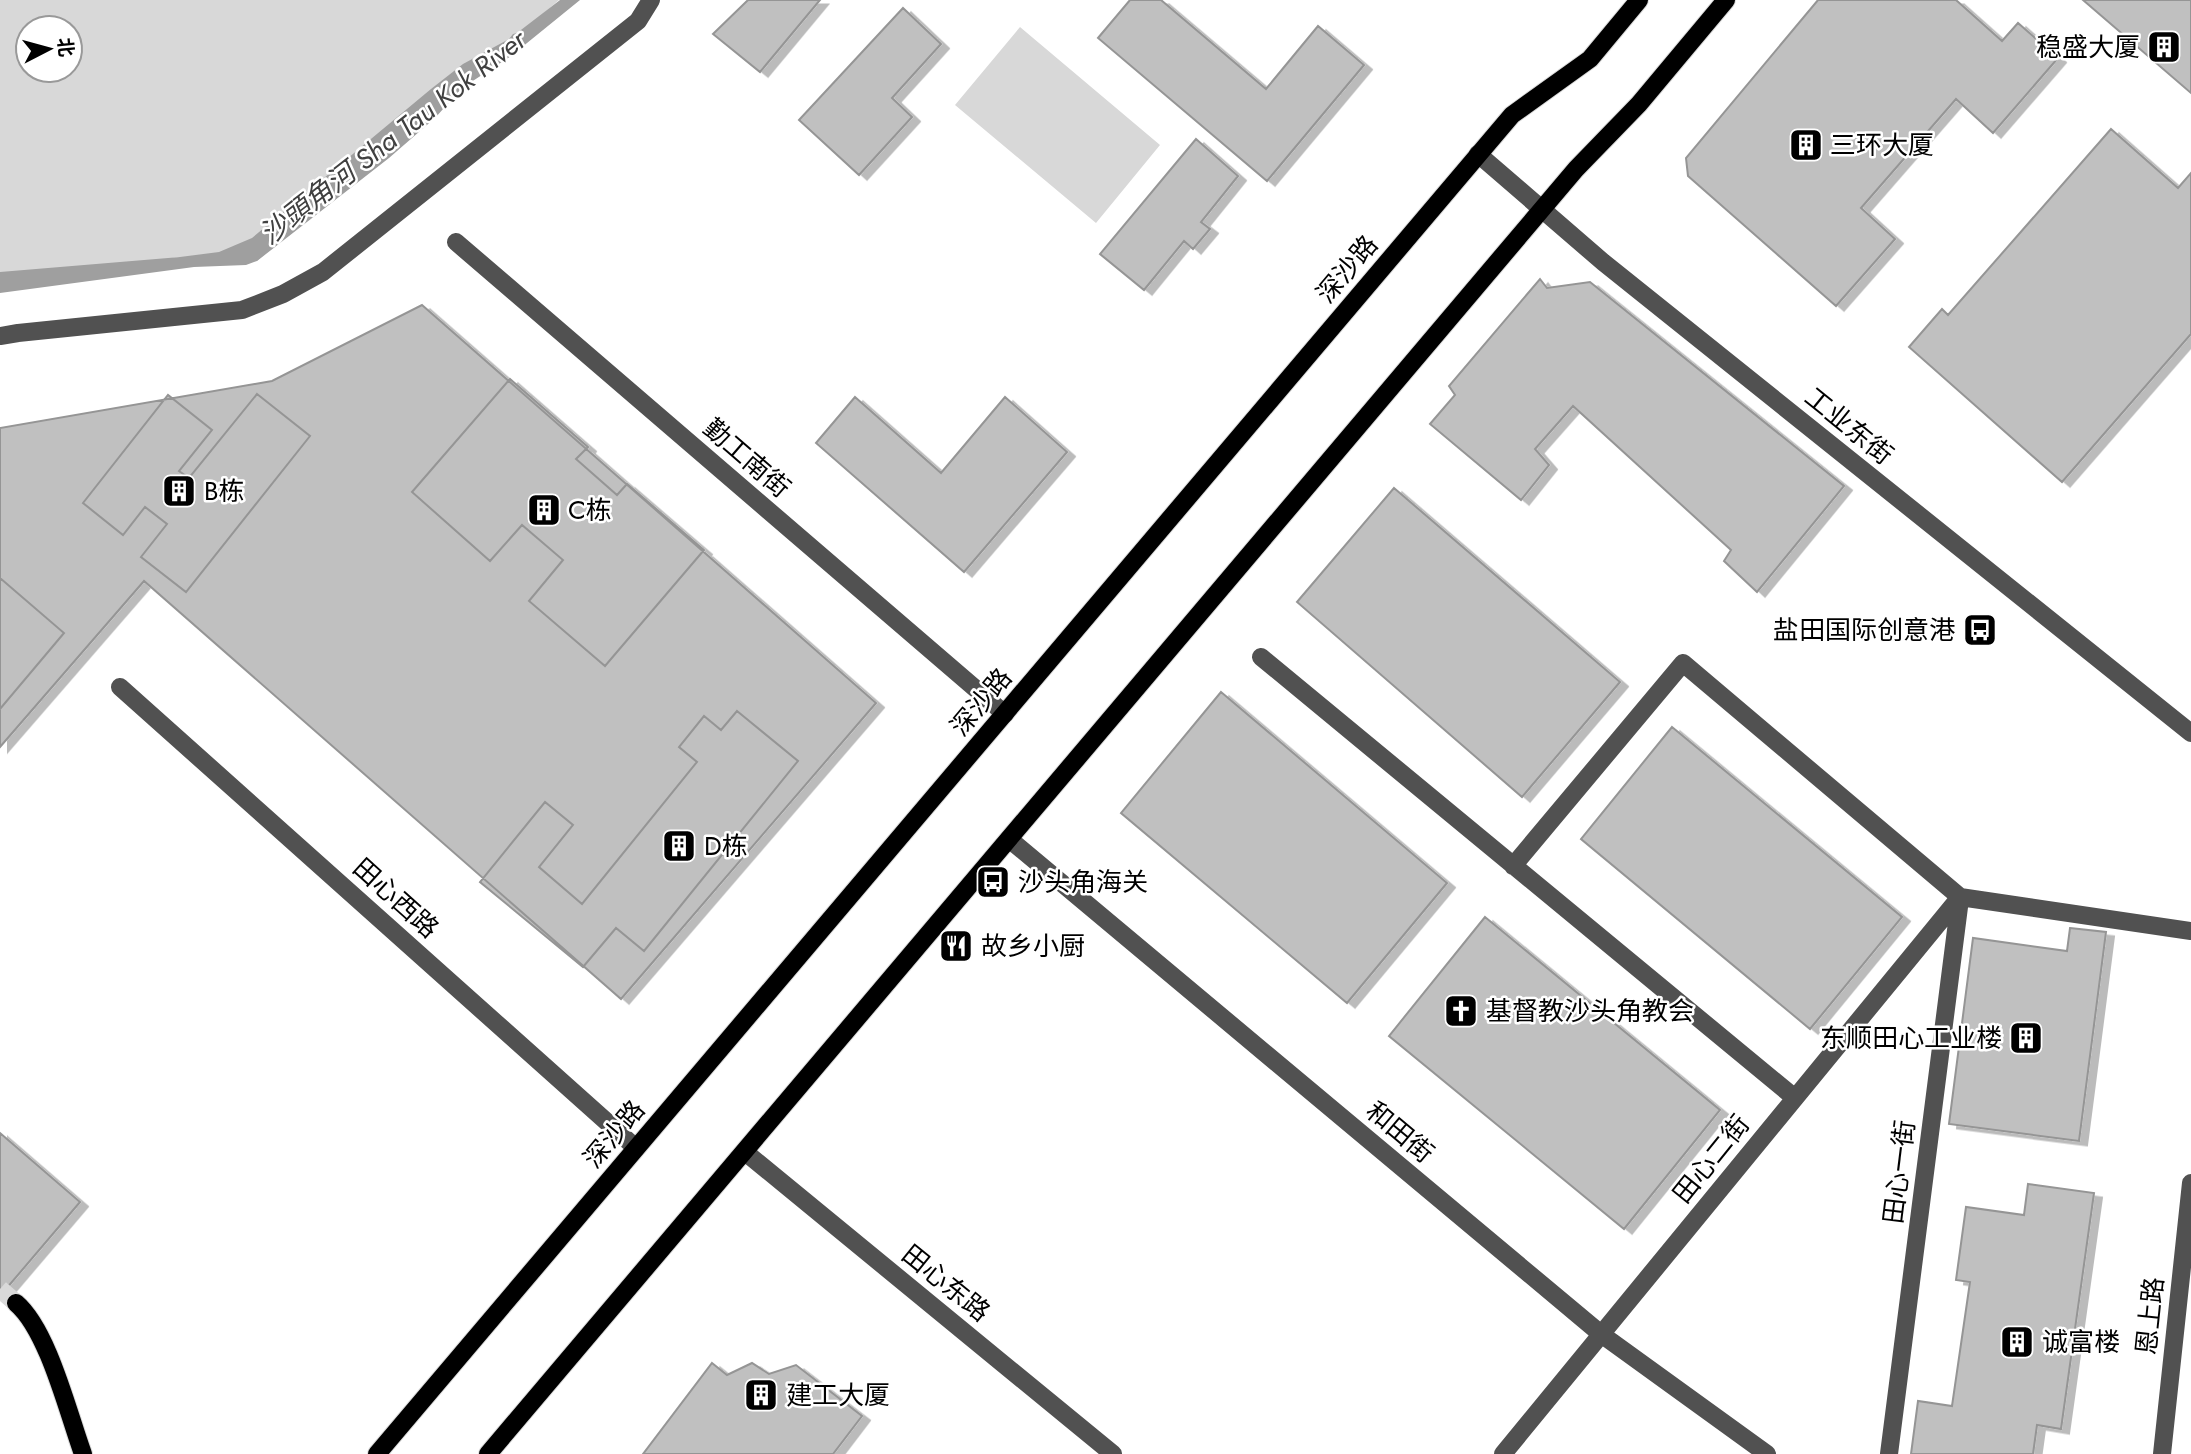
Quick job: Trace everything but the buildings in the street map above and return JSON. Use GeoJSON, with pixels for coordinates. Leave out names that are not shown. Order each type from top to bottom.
{"type":"FeatureCollection","features":[{"type":"Feature","properties":{"kind":"main road","name":"深沙路"},"geometry":{"type":"LineString","coordinates":[[377,1454],[1512,115],[1590,59],[1639,0]]}},
{"type":"Feature","properties":{"kind":"main road"},"geometry":{"type":"LineString","coordinates":[[488,1454],[1576,169],[1639,104],[1726,0]]}},
{"type":"Feature","properties":{"kind":"main road"},"geometry":{"type":"LineString","coordinates":[[16,1303],[26,1311],[39,1331],[83,1454]]}},
{"type":"Feature","properties":{"kind":"street"},"geometry":{"type":"LineString","coordinates":[[0,337],[18,332],[242,310],[284,294],[323,272],[638,21],[651,0]]}},
{"type":"Feature","properties":{"kind":"street","name":"工业东街"},"geometry":{"type":"LineString","coordinates":[[1478,155],[1603,262],[2191,733]]}},
{"type":"Feature","properties":{"kind":"street","name":"勤工南街"},"geometry":{"type":"LineString","coordinates":[[456,242],[1005,714]]}},
{"type":"Feature","properties":{"kind":"street"},"geometry":{"type":"LineString","coordinates":[[1261,657],[1795,1098]]}},
{"type":"Feature","properties":{"kind":"street"},"geometry":{"type":"LineString","coordinates":[[1513,866],[1683,663],[1960,897],[2191,931]]}},
{"type":"Feature","properties":{"kind":"street","name":"田心西路"},"geometry":{"type":"LineString","coordinates":[[120,687],[636,1148]]}},
{"type":"Feature","properties":{"kind":"street","name":"和田街"},"geometry":{"type":"LineString","coordinates":[[1009,839],[1601,1334],[1767,1454]]}},
{"type":"Feature","properties":{"kind":"street","name":"田心二街"},"geometry":{"type":"LineString","coordinates":[[1503,1454],[1960,897]]}},
{"type":"Feature","properties":{"kind":"street","name":"田心一街"},"geometry":{"type":"LineString","coordinates":[[1889,1454],[1960,897]]}},
{"type":"Feature","properties":{"kind":"street","name":"田心东路"},"geometry":{"type":"LineString","coordinates":[[745,1152],[1113,1454]]}},
{"type":"Feature","properties":{"kind":"street","name":"恩上路"},"geometry":{"type":"LineString","coordinates":[[2162,1454],[2191,1183]]}},
{"type":"Feature","properties":{"kind":"shaded area"},"geometry":{"type":"Polygon","coordinates":[[[0,0],[559,0],[257,261],[179,257],[0,284],[0,0]]]}},
{"type":"Feature","properties":{"kind":"shaded area"},"geometry":{"type":"Polygon","coordinates":[[[1020,27],[1160,145],[1096,223],[955,105],[1020,27]]]}},
{"type":"Feature","properties":{"kind":"water","name":"沙頭角河 Sha Tau Kok River"},"geometry":{"type":"Polygon","coordinates":[[[560,0],[580,0],[511,56],[462,88],[435,118],[389,158],[257,261],[246,265],[194,267],[0,293],[0,272],[219,252],[252,238],[463,64],[509,39],[560,0]]]}},
{"type":"Feature","properties":{"kind":"tunnel"},"geometry":{"type":"LineString","coordinates":[[0,1289],[16,1303]]}},
{"type":"Feature","properties":{"kind":"place","name":"稳盛大厦"},"geometry":{"type":"Point","coordinates":[2164,47]}},
{"type":"Feature","properties":{"kind":"place","name":"三环大厦"},"geometry":{"type":"Point","coordinates":[1806,145]}},
{"type":"Feature","properties":{"kind":"place","name":"B栋"},"geometry":{"type":"Point","coordinates":[179,491]}},
{"type":"Feature","properties":{"kind":"place","name":"C栋"},"geometry":{"type":"Point","coordinates":[544,510]}},
{"type":"Feature","properties":{"kind":"place","name":"盐田国际创意港"},"geometry":{"type":"Point","coordinates":[1980,630]}},
{"type":"Feature","properties":{"kind":"place","name":"D栋"},"geometry":{"type":"Point","coordinates":[679,846]}},
{"type":"Feature","properties":{"kind":"place","name":"沙头角海关"},"geometry":{"type":"Point","coordinates":[993,882]}},
{"type":"Feature","properties":{"kind":"place","name":"故乡小厨"},"geometry":{"type":"Point","coordinates":[956,946]}},
{"type":"Feature","properties":{"kind":"place","name":"基督教沙头角教会"},"geometry":{"type":"Point","coordinates":[1461,1011]}},
{"type":"Feature","properties":{"kind":"place","name":"东顺田心工业楼"},"geometry":{"type":"Point","coordinates":[2026,1038]}},
{"type":"Feature","properties":{"kind":"place","name":"诚富楼"},"geometry":{"type":"Point","coordinates":[2017,1342]}},
{"type":"Feature","properties":{"kind":"place","name":"建工大厦"},"geometry":{"type":"Point","coordinates":[761,1395]}}]}
